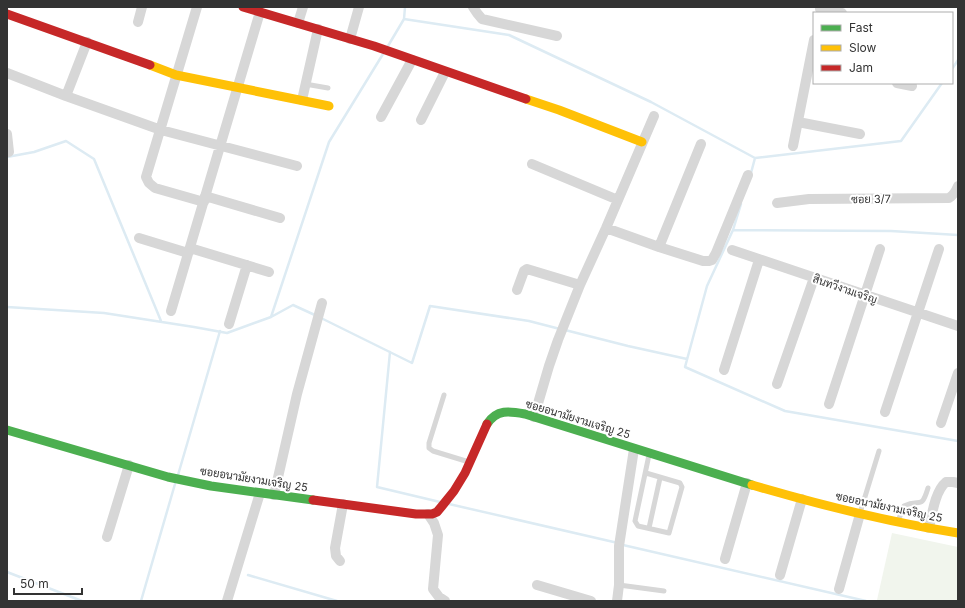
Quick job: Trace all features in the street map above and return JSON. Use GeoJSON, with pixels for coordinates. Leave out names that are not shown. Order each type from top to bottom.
{"type":"FeatureCollection","features":[{"type":"Feature","properties":{"kind":"street"},"geometry":{"type":"LineString","coordinates":[[138,22],[142,7]]}},
{"type":"Feature","properties":{"kind":"street"},"geometry":{"type":"LineString","coordinates":[[197,7],[146,180],[155,188],[280,218]]}},
{"type":"Feature","properties":{"kind":"street"},"geometry":{"type":"LineString","coordinates":[[243,7],[374,46],[445,72],[559,110],[642,142]]}},
{"type":"Feature","properties":{"kind":"street"},"geometry":{"type":"LineString","coordinates":[[298,23],[303,7]]}},
{"type":"Feature","properties":{"kind":"street"},"geometry":{"type":"LineString","coordinates":[[350,39],[359,7]]}},
{"type":"Feature","properties":{"kind":"street"},"geometry":{"type":"LineString","coordinates":[[473,7],[476,13],[482,18],[557,36]]}},
{"type":"Feature","properties":{"kind":"street"},"geometry":{"type":"LineString","coordinates":[[820,10],[835,12]]}},
{"type":"Feature","properties":{"kind":"street"},"geometry":{"type":"LineString","coordinates":[[171,311],[260,12]]}},
{"type":"Feature","properties":{"kind":"street"},"geometry":{"type":"LineString","coordinates":[[7,14],[176,75],[329,106]]}},
{"type":"Feature","properties":{"kind":"street"},"geometry":{"type":"LineString","coordinates":[[302,100],[318,29]]}},
{"type":"Feature","properties":{"kind":"street"},"geometry":{"type":"LineString","coordinates":[[66,96],[87,42]]}},
{"type":"Feature","properties":{"kind":"street"},"geometry":{"type":"LineString","coordinates":[[793,146],[811,67],[813,49]]}},
{"type":"Feature","properties":{"kind":"street"},"geometry":{"type":"LineString","coordinates":[[381,116],[412,60]]}},
{"type":"Feature","properties":{"kind":"street"},"geometry":{"type":"LineString","coordinates":[[421,120],[445,72]]}},
{"type":"Feature","properties":{"kind":"street"},"geometry":{"type":"LineString","coordinates":[[7,73],[161,130],[297,166]]}},
{"type":"Feature","properties":{"kind":"street"},"geometry":{"type":"LineString","coordinates":[[902,84],[912,86]]}},
{"type":"Feature","properties":{"kind":"street"},"geometry":{"type":"LineString","coordinates":[[534,417],[549,366],[566,318],[654,116]]}},
{"type":"Feature","properties":{"kind":"street"},"geometry":{"type":"LineString","coordinates":[[798,122],[860,134]]}},
{"type":"Feature","properties":{"kind":"street"},"geometry":{"type":"LineString","coordinates":[[7,134],[9,152]]}},
{"type":"Feature","properties":{"kind":"street"},"geometry":{"type":"LineString","coordinates":[[659,247],[701,144]]}},
{"type":"Feature","properties":{"kind":"street"},"geometry":{"type":"LineString","coordinates":[[532,164],[618,200]]}},
{"type":"Feature","properties":{"kind":"street"},"geometry":{"type":"LineString","coordinates":[[606,228],[702,261],[710,261],[716,253],[748,175]]}},
{"type":"Feature","properties":{"kind":"street","name":"ซอย 3/7"},"geometry":{"type":"LineString","coordinates":[[777,203],[809,200],[949,198],[956,192],[958,186]]}},
{"type":"Feature","properties":{"kind":"street"},"geometry":{"type":"LineString","coordinates":[[139,238],[247,265],[269,272]]}},
{"type":"Feature","properties":{"kind":"street"},"geometry":{"type":"LineString","coordinates":[[830,404],[880,249]]}},
{"type":"Feature","properties":{"kind":"street"},"geometry":{"type":"LineString","coordinates":[[885,412],[939,249]]}},
{"type":"Feature","properties":{"kind":"street","name":"สินทวีงามเจริญ"},"geometry":{"type":"LineString","coordinates":[[732,250],[865,296],[958,326]]}},
{"type":"Feature","properties":{"kind":"street"},"geometry":{"type":"LineString","coordinates":[[724,370],[759,260]]}},
{"type":"Feature","properties":{"kind":"street"},"geometry":{"type":"LineString","coordinates":[[228,324],[247,265]]}},
{"type":"Feature","properties":{"kind":"street"},"geometry":{"type":"LineString","coordinates":[[517,290],[524,271],[527,269],[580,285]]}},
{"type":"Feature","properties":{"kind":"street"},"geometry":{"type":"LineString","coordinates":[[777,384],[814,278]]}},
{"type":"Feature","properties":{"kind":"street"},"geometry":{"type":"LineString","coordinates":[[274,495],[297,394],[322,302]]}},
{"type":"Feature","properties":{"kind":"street"},"geometry":{"type":"LineString","coordinates":[[941,422],[958,373]]}},
{"type":"Feature","properties":{"kind":"street","name":"ซอยอนามัยงามเจริญ 25"},"geometry":{"type":"LineString","coordinates":[[7,430],[168,477],[211,486],[416,514],[428,514],[436,512],[441,508],[459,485],[490,418],[496,414],[514,412],[802,499],[860,514],[958,533]]}},
{"type":"Feature","properties":{"kind":"street"},"geometry":{"type":"LineString","coordinates":[[618,601],[619,546],[634,449]]}},
{"type":"Feature","properties":{"kind":"street"},"geometry":{"type":"LineString","coordinates":[[107,537],[129,466]]}},
{"type":"Feature","properties":{"kind":"street"},"geometry":{"type":"LineString","coordinates":[[929,528],[938,494],[942,485],[946,482],[958,483]]}},
{"type":"Feature","properties":{"kind":"street"},"geometry":{"type":"LineString","coordinates":[[726,559],[747,483]]}},
{"type":"Feature","properties":{"kind":"street"},"geometry":{"type":"LineString","coordinates":[[227,601],[260,493]]}},
{"type":"Feature","properties":{"kind":"street"},"geometry":{"type":"LineString","coordinates":[[780,575],[802,499]]}},
{"type":"Feature","properties":{"kind":"street"},"geometry":{"type":"LineString","coordinates":[[340,562],[336,556],[335,548],[343,504]]}},
{"type":"Feature","properties":{"kind":"street"},"geometry":{"type":"LineString","coordinates":[[428,514],[438,535],[433,589],[439,597],[445,601]]}},
{"type":"Feature","properties":{"kind":"street"},"geometry":{"type":"LineString","coordinates":[[839,589],[860,514]]}},
{"type":"Feature","properties":{"kind":"street"},"geometry":{"type":"LineString","coordinates":[[537,585],[591,601]]}},
{"type":"Feature","properties":{"kind":"lane"},"geometry":{"type":"LineString","coordinates":[[305,84],[328,88]]}},
{"type":"Feature","properties":{"kind":"lane"},"geometry":{"type":"LineString","coordinates":[[444,395],[429,443],[429,448],[433,451],[470,463]]}},
{"type":"Feature","properties":{"kind":"lane"},"geometry":{"type":"LineString","coordinates":[[860,514],[879,451]]}},
{"type":"Feature","properties":{"kind":"lane"},"geometry":{"type":"LineString","coordinates":[[646,473],[680,483],[682,485],[669,533],[638,526],[635,521],[649,454]]}},
{"type":"Feature","properties":{"kind":"lane"},"geometry":{"type":"LineString","coordinates":[[649,528],[660,478]]}},
{"type":"Feature","properties":{"kind":"lane"},"geometry":{"type":"LineString","coordinates":[[897,522],[904,506],[907,504],[922,502],[928,488]]}},
{"type":"Feature","properties":{"kind":"lane"},"geometry":{"type":"LineString","coordinates":[[619,584],[664,591]]}},
{"type":"Feature","properties":{"kind":"shaded area"},"geometry":{"type":"Polygon","coordinates":[[[892,533],[958,547],[958,601],[877,600],[892,533]]]}},
{"type":"Feature","properties":{"kind":"waterway"},"geometry":{"type":"LineString","coordinates":[[388,46],[404,19],[405,7]]}},
{"type":"Feature","properties":{"kind":"waterway"},"geometry":{"type":"LineString","coordinates":[[404,19],[509,35],[651,102],[755,158],[901,141],[941,84]]}},
{"type":"Feature","properties":{"kind":"waterway"},"geometry":{"type":"LineString","coordinates":[[317,316],[293,305],[271,317],[329,142],[383,54]]}},
{"type":"Feature","properties":{"kind":"waterway"},"geometry":{"type":"LineString","coordinates":[[953,68],[958,60]]}},
{"type":"Feature","properties":{"kind":"waterway"},"geometry":{"type":"LineString","coordinates":[[7,157],[34,152],[66,141],[94,159],[161,321]]}},
{"type":"Feature","properties":{"kind":"waterway"},"geometry":{"type":"LineString","coordinates":[[751,173],[755,158]]}},
{"type":"Feature","properties":{"kind":"waterway"},"geometry":{"type":"LineString","coordinates":[[741,204],[733,230],[707,286],[685,367],[785,411],[958,441]]}},
{"type":"Feature","properties":{"kind":"waterway"},"geometry":{"type":"LineString","coordinates":[[733,230],[891,231],[958,235]]}},
{"type":"Feature","properties":{"kind":"waterway"},"geometry":{"type":"LineString","coordinates":[[321,318],[412,363],[430,306],[529,321],[560,329]]}},
{"type":"Feature","properties":{"kind":"waterway"},"geometry":{"type":"LineString","coordinates":[[7,307],[104,313],[227,333],[271,317]]}},
{"type":"Feature","properties":{"kind":"waterway"},"geometry":{"type":"LineString","coordinates":[[565,330],[687,359]]}},
{"type":"Feature","properties":{"kind":"waterway"},"geometry":{"type":"LineString","coordinates":[[178,475],[220,331]]}},
{"type":"Feature","properties":{"kind":"waterway"},"geometry":{"type":"LineString","coordinates":[[390,352],[377,487],[440,502]]}},
{"type":"Feature","properties":{"kind":"waterway"},"geometry":{"type":"LineString","coordinates":[[141,601],[175,484]]}},
{"type":"Feature","properties":{"kind":"waterway"},"geometry":{"type":"LineString","coordinates":[[449,504],[618,543]]}},
{"type":"Feature","properties":{"kind":"waterway"},"geometry":{"type":"LineString","coordinates":[[623,545],[866,601]]}},
{"type":"Feature","properties":{"kind":"waterway"},"geometry":{"type":"LineString","coordinates":[[7,572],[82,601]]}},
{"type":"Feature","properties":{"kind":"waterway"},"geometry":{"type":"LineString","coordinates":[[248,575],[337,601]]}},
{"type":"Feature","properties":{"kind":"traffic: fast"},"geometry":{"type":"LineString","coordinates":[[487,424],[499,413],[514,412],[525,414],[752,485]]}},
{"type":"Feature","properties":{"kind":"traffic: fast"},"geometry":{"type":"LineString","coordinates":[[7,430],[168,477],[211,486],[313,500]]}},
{"type":"Feature","properties":{"kind":"traffic: slow"},"geometry":{"type":"LineString","coordinates":[[150,65],[176,75],[329,106]]}},
{"type":"Feature","properties":{"kind":"traffic: slow"},"geometry":{"type":"LineString","coordinates":[[526,99],[642,142]]}},
{"type":"Feature","properties":{"kind":"traffic: slow"},"geometry":{"type":"LineString","coordinates":[[752,485],[854,512],[906,524],[958,533]]}},
{"type":"Feature","properties":{"kind":"traffic: jam"},"geometry":{"type":"LineString","coordinates":[[243,7],[374,46],[526,99]]}},
{"type":"Feature","properties":{"kind":"traffic: jam"},"geometry":{"type":"LineString","coordinates":[[7,14],[150,65]]}},
{"type":"Feature","properties":{"kind":"traffic: jam"},"geometry":{"type":"LineString","coordinates":[[313,500],[416,514],[432,514],[437,512],[454,491],[465,473],[487,424]]}}]}
